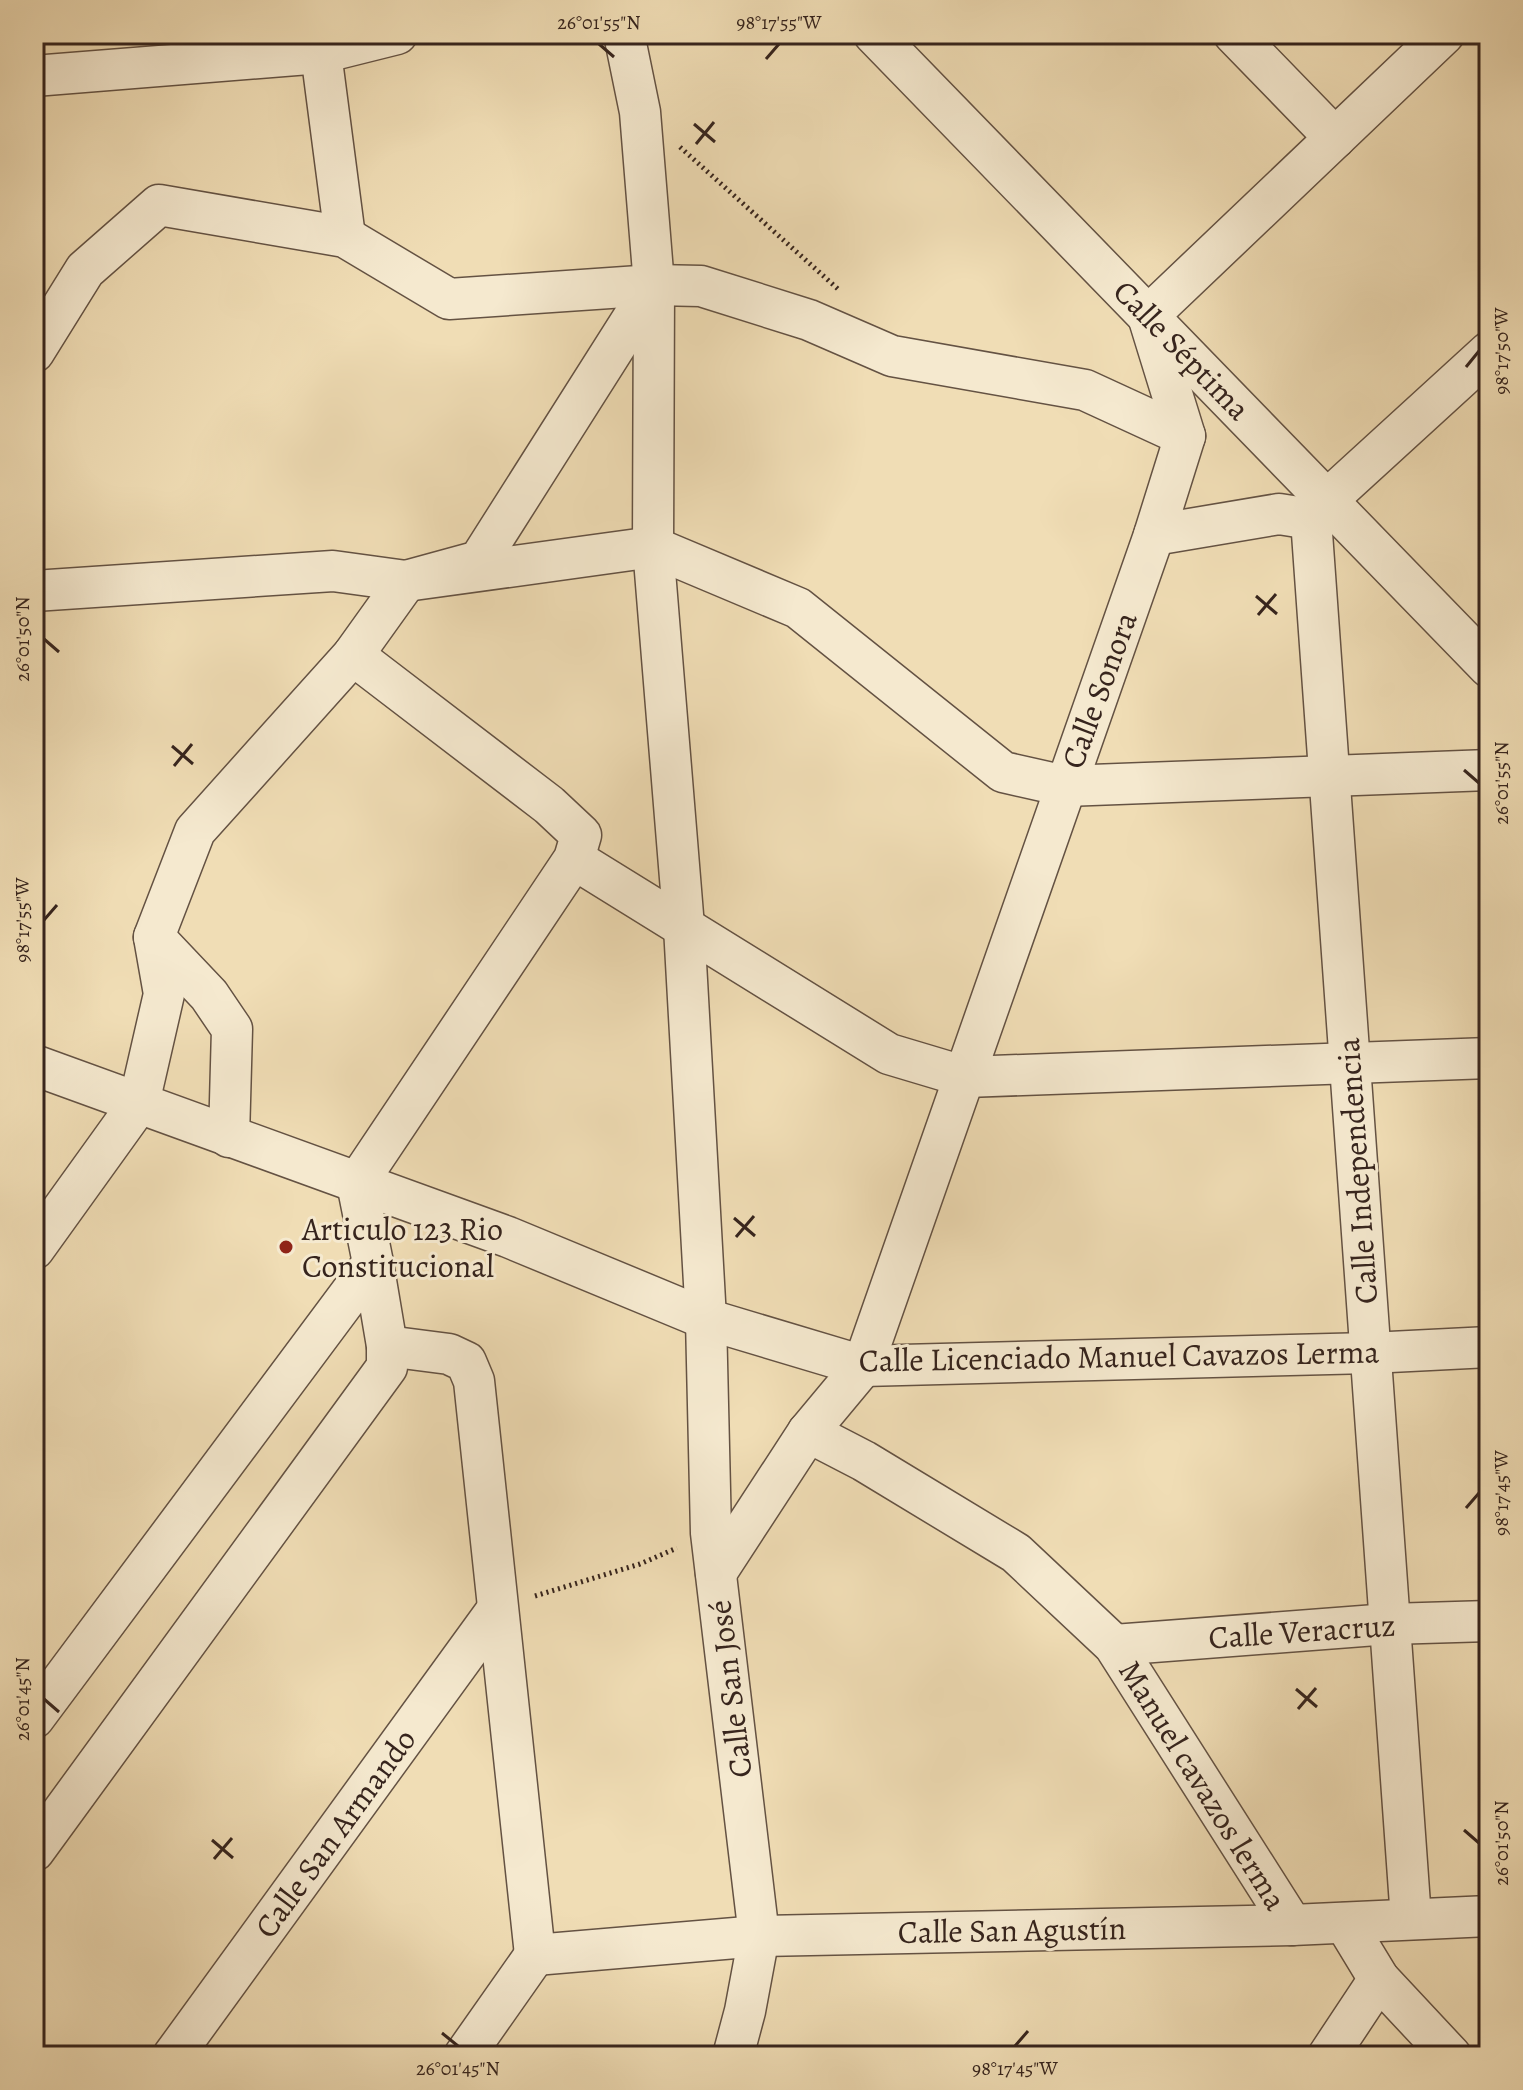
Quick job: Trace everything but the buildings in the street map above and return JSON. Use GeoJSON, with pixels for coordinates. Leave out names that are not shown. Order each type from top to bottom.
{"type":"FeatureCollection","features":[{"type":"Feature","properties":{"kind":"street"},"geometry":{"type":"LineString","coordinates":[[34,76],[321,53],[397,34]]}},
{"type":"Feature","properties":{"kind":"street","name":"Calle San José"},"geometry":{"type":"LineString","coordinates":[[624,34],[640,112],[654,285],[653,547],[684,927],[706,1319],[711,1533],[759,1936],[733,2056]]}},
{"type":"Feature","properties":{"kind":"street","name":"Calle Séptima"},"geometry":{"type":"LineString","coordinates":[[874,34],[1148,316],[1319,510],[1489,667]]}},
{"type":"Feature","properties":{"kind":"street"},"geometry":{"type":"LineString","coordinates":[[1234,34],[1335,138]]}},
{"type":"Feature","properties":{"kind":"street"},"geometry":{"type":"LineString","coordinates":[[1185,436],[1148,316],[1444,34]]}},
{"type":"Feature","properties":{"kind":"street"},"geometry":{"type":"LineString","coordinates":[[321,53],[345,237]]}},
{"type":"Feature","properties":{"kind":"street"},"geometry":{"type":"LineString","coordinates":[[34,352],[85,270],[159,205],[345,237],[449,299],[654,285],[701,286],[809,320],[892,356],[1085,390],[1185,436]]}},
{"type":"Feature","properties":{"kind":"street"},"geometry":{"type":"LineString","coordinates":[[34,1249],[139,1103],[164,994],[154,937],[195,831],[353,655],[406,581],[479,561],[654,285]]}},
{"type":"Feature","properties":{"kind":"street"},"geometry":{"type":"LineString","coordinates":[[1154,535],[1319,510],[1489,352]]}},
{"type":"Feature","properties":{"kind":"street","name":"Calle Sonora"},"geometry":{"type":"LineString","coordinates":[[716,1573],[808,1432],[863,1366],[1154,535],[1185,436]]}},
{"type":"Feature","properties":{"kind":"street","name":"Calle Independencia"},"geometry":{"type":"LineString","coordinates":[[1319,510],[1330,775],[1411,1919]]}},
{"type":"Feature","properties":{"kind":"street"},"geometry":{"type":"LineString","coordinates":[[34,591],[333,571],[406,581],[653,547],[798,608],[1003,772],[1065,786],[1489,770]]}},
{"type":"Feature","properties":{"kind":"street"},"geometry":{"type":"LineString","coordinates":[[34,1851],[387,1367],[387,1346],[357,1183],[574,859],[581,835],[549,805],[353,655]]}},
{"type":"Feature","properties":{"kind":"street"},"geometry":{"type":"LineString","coordinates":[[574,859],[889,1054],[966,1077],[1489,1058]]}},
{"type":"Feature","properties":{"kind":"street"},"geometry":{"type":"LineString","coordinates":[[154,937],[209,995],[232,1029],[229,1137]]}},
{"type":"Feature","properties":{"kind":"street","name":"Calle Licenciado Manuel Cavazos Lerma"},"geometry":{"type":"LineString","coordinates":[[34,1065],[508,1237],[706,1319],[863,1366],[1489,1347]]}},
{"type":"Feature","properties":{"kind":"street"},"geometry":{"type":"LineString","coordinates":[[34,1718],[373,1263]]}},
{"type":"Feature","properties":{"kind":"street"},"geometry":{"type":"LineString","coordinates":[[387,1346],[449,1354],[466,1362],[474,1381],[535,1955],[464,2056]]}},
{"type":"Feature","properties":{"kind":"street"},"geometry":{"type":"LineString","coordinates":[[808,1432],[864,1461],[1016,1553],[1114,1645]]}},
{"type":"Feature","properties":{"kind":"street","name":"Calle San Armando"},"geometry":{"type":"LineString","coordinates":[[173,2056],[497,1610]]}},
{"type":"Feature","properties":{"kind":"street","name":"Calle Veracruz"},"geometry":{"type":"LineString","coordinates":[[1114,1645],[1389,1624],[1489,1621]]}},
{"type":"Feature","properties":{"kind":"street","name":"Manuel cavazos lerma"},"geometry":{"type":"LineString","coordinates":[[1114,1645],[1292,1925]]}},
{"type":"Feature","properties":{"kind":"street","name":"Calle San Agustín"},"geometry":{"type":"LineString","coordinates":[[535,1955],[759,1936],[1292,1925],[1489,1916]]}},
{"type":"Feature","properties":{"kind":"street"},"geometry":{"type":"LineString","coordinates":[[1345,1923],[1379,1979],[1451,2056]]}},
{"type":"Feature","properties":{"kind":"street"},"geometry":{"type":"LineString","coordinates":[[1328,2056],[1379,1979]]}},
{"type":"Feature","properties":{"kind":"path"},"geometry":{"type":"LineString","coordinates":[[640,112],[846,298]]}},
{"type":"Feature","properties":{"kind":"path"},"geometry":{"type":"LineString","coordinates":[[497,1610],[640,1564],[711,1533]]}},
{"type":"Feature","properties":{"kind":"place","name":"Articulo 123 Rio Constitucional"},"geometry":{"type":"Point","coordinates":[286,1247]}}]}
